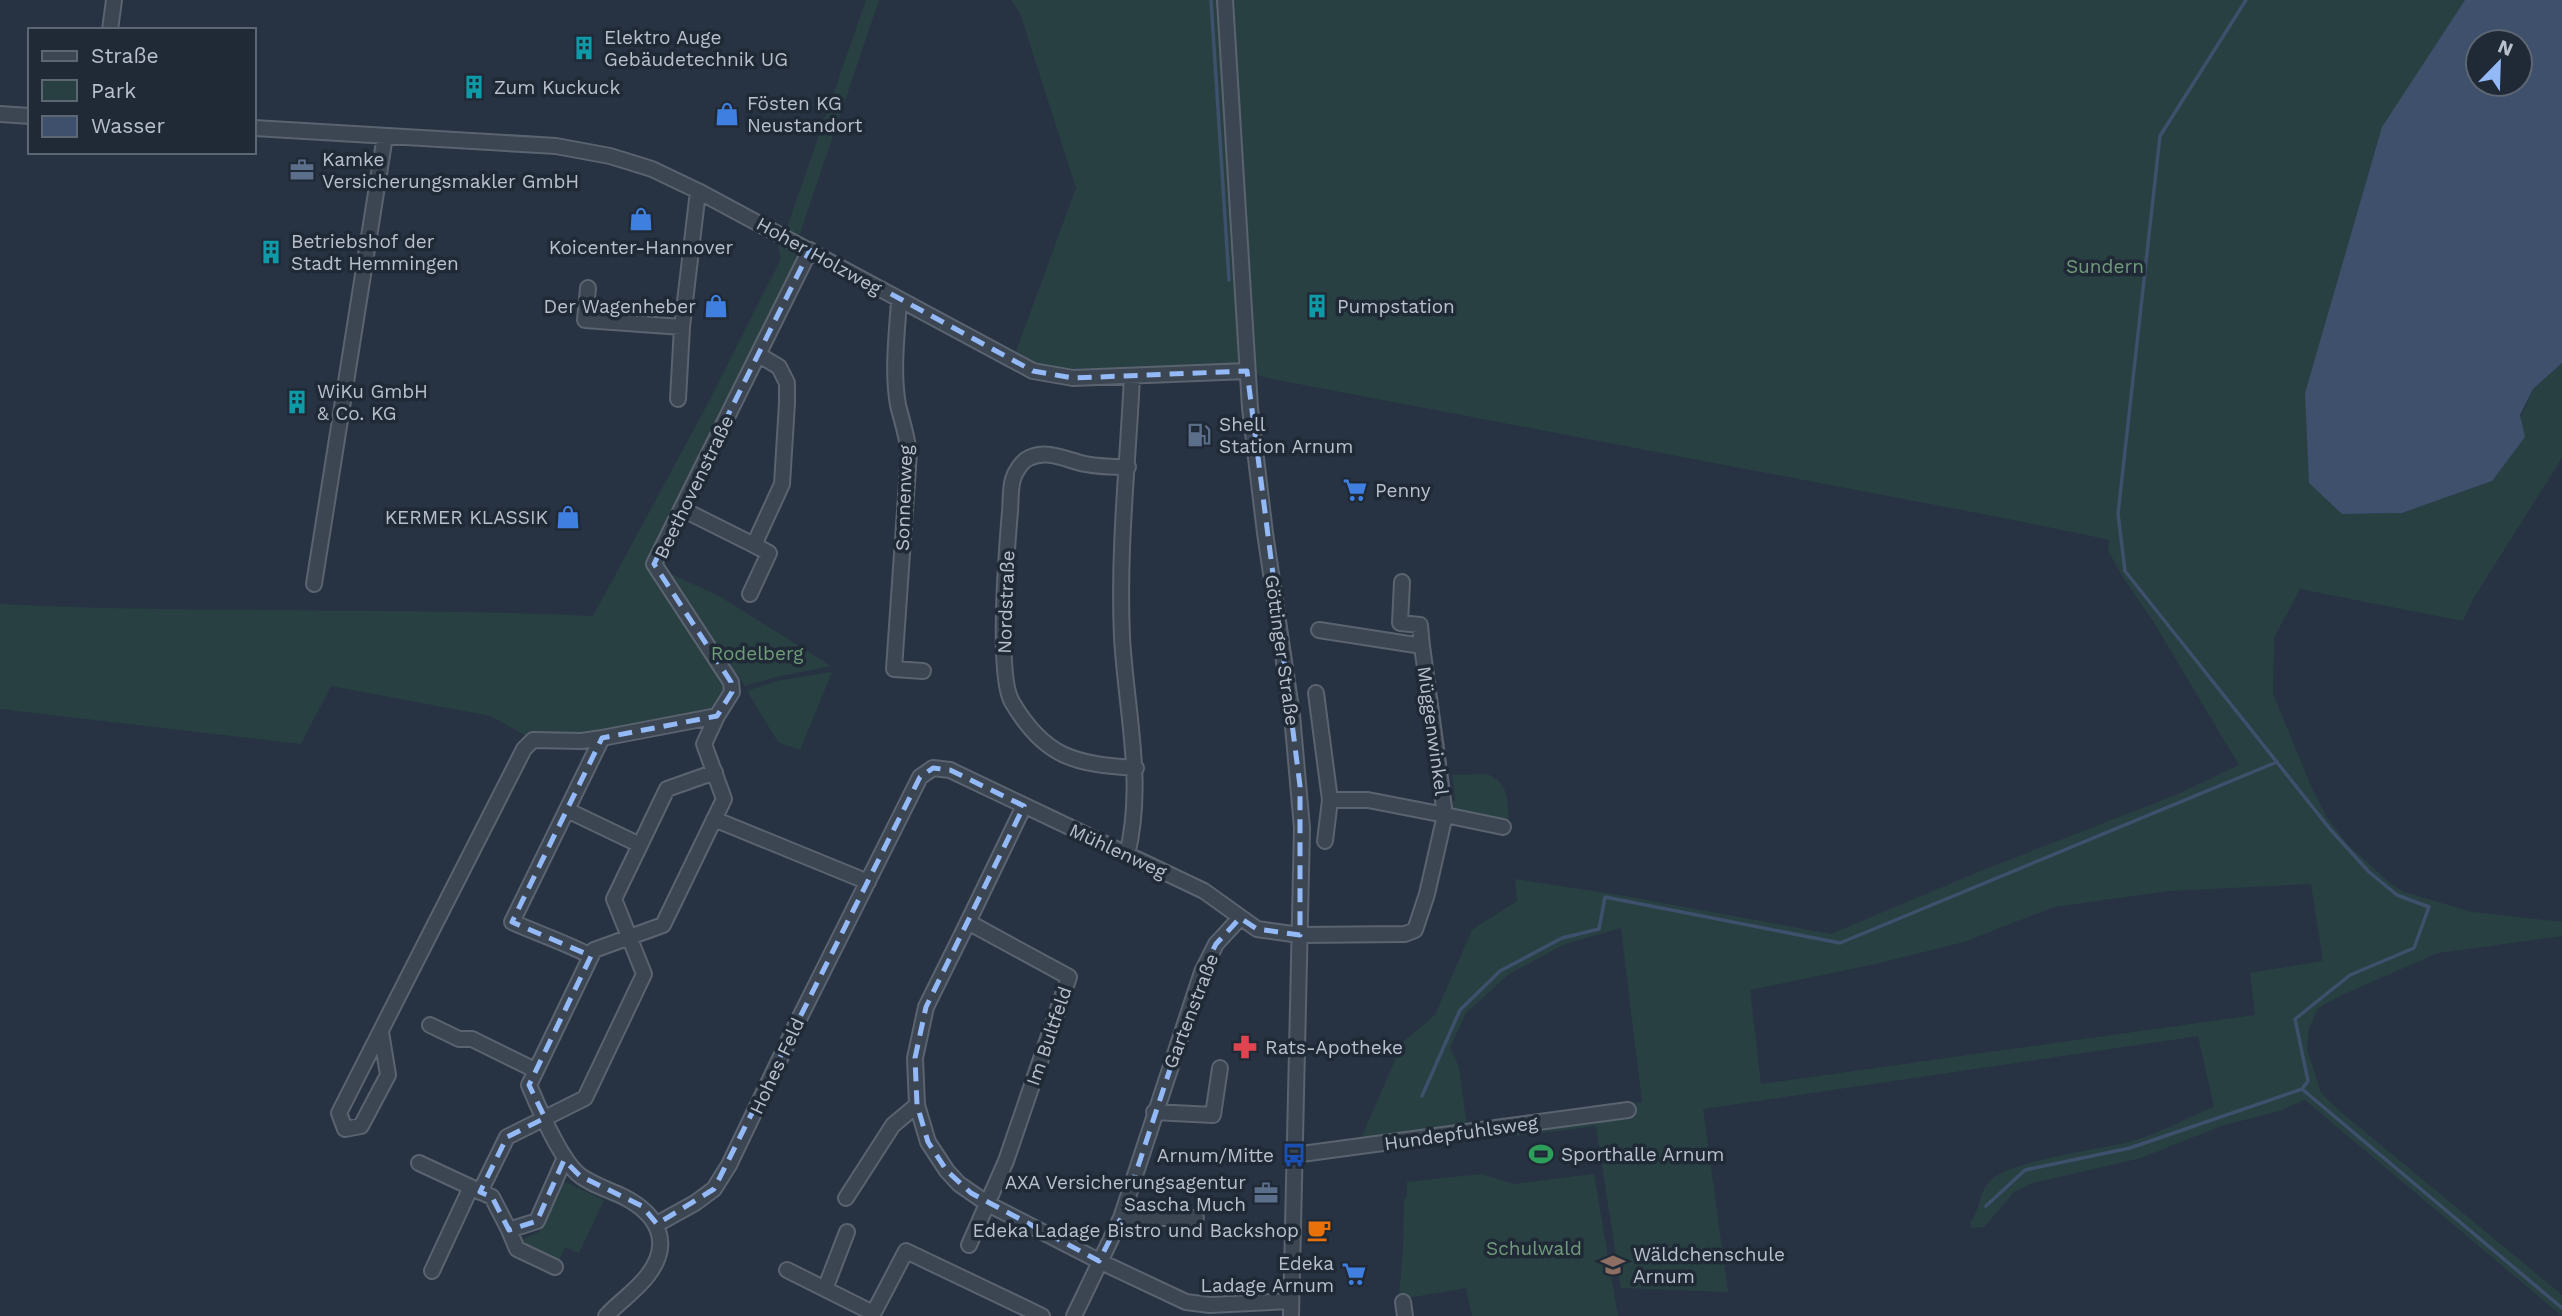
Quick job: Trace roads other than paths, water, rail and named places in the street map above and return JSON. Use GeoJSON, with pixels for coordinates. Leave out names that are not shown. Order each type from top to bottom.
{"type":"FeatureCollection","features":[{"type":"Feature","properties":{"kind":"street"},"geometry":{"type":"LineString","coordinates":[[110,28],[114,0]]}},
{"type":"Feature","properties":{"kind":"street","name":"Göttinger Straße"},"geometry":{"type":"LineString","coordinates":[[1099,1261],[1186,1302],[1291,1309],[1302,828],[1300,786],[1293,715],[1262,515],[1247,371],[1225,0]]}},
{"type":"Feature","properties":{"kind":"street"},"geometry":{"type":"LineString","coordinates":[[0,114],[28,116]]}},
{"type":"Feature","properties":{"kind":"street","name":"Hoher Holzweg"},"geometry":{"type":"LineString","coordinates":[[256,128],[556,146],[610,156],[652,169],[698,191],[1033,370],[1073,378],[1247,371]]}},
{"type":"Feature","properties":{"kind":"street"},"geometry":{"type":"LineString","coordinates":[[314,584],[385,136]]}},
{"type":"Feature","properties":{"kind":"street"},"geometry":{"type":"LineString","coordinates":[[678,400],[682,327],[698,191]]}},
{"type":"Feature","properties":{"kind":"street","name":"Beethovenstraße"},"geometry":{"type":"LineString","coordinates":[[591,956],[594,950],[663,925],[723,799],[704,744],[732,692],[731,682],[654,564],[810,250]]}},
{"type":"Feature","properties":{"kind":"street"},"geometry":{"type":"LineString","coordinates":[[588,288],[585,320],[682,327]]}},
{"type":"Feature","properties":{"kind":"street","name":"Sonnenweg"},"geometry":{"type":"LineString","coordinates":[[899,300],[896,380],[898,406],[906,428],[909,453],[894,669],[923,670]]}},
{"type":"Feature","properties":{"kind":"street"},"geometry":{"type":"LineString","coordinates":[[754,545],[782,484],[787,403],[787,383],[779,367],[759,355]]}},
{"type":"Feature","properties":{"kind":"street"},"geometry":{"type":"LineString","coordinates":[[1127,855],[1135,820],[1136,768],[1122,638],[1121,534],[1128,467],[1132,376]]}},
{"type":"Feature","properties":{"kind":"street","name":"Nordstraße"},"geometry":{"type":"LineString","coordinates":[[1128,467],[1106,468],[1083,464],[1054,454],[1029,458],[1018,468],[1013,478],[1008,531],[1004,666],[1010,699],[1044,744],[1076,761],[1136,768]]}},
{"type":"Feature","properties":{"kind":"street"},"geometry":{"type":"LineString","coordinates":[[682,509],[769,553],[750,594]]}},
{"type":"Feature","properties":{"kind":"street"},"geometry":{"type":"LineString","coordinates":[[1398,643],[1402,582]]}},
{"type":"Feature","properties":{"kind":"street","name":"Müggenwinkel"},"geometry":{"type":"LineString","coordinates":[[1300,935],[1405,934],[1415,930],[1427,894],[1445,815],[1420,625],[1400,623]]}},
{"type":"Feature","properties":{"kind":"street","name":"Müggenwinkel"},"geometry":{"type":"LineString","coordinates":[[1319,630],[1422,646]]}},
{"type":"Feature","properties":{"kind":"street"},"geometry":{"type":"LineString","coordinates":[[1316,693],[1330,800],[1325,841]]}},
{"type":"Feature","properties":{"kind":"street"},"geometry":{"type":"LineString","coordinates":[[381,1032],[388,1075],[361,1126],[345,1129],[339,1113],[524,749],[533,740],[603,738],[717,716]]}},
{"type":"Feature","properties":{"kind":"street"},"geometry":{"type":"LineString","coordinates":[[603,738],[512,922],[544,937],[552,936],[591,956],[529,1085],[564,1160],[580,1176],[642,1206],[657,1224],[660,1240],[657,1258],[648,1275],[606,1316]]}},
{"type":"Feature","properties":{"kind":"street","name":"Mühlenweg"},"geometry":{"type":"LineString","coordinates":[[933,768],[950,770],[1204,891],[1257,929],[1300,935]]}},
{"type":"Feature","properties":{"kind":"street","name":"Hohes Feld"},"geometry":{"type":"LineString","coordinates":[[657,1224],[714,1189],[730,1165],[920,777],[933,768]]}},
{"type":"Feature","properties":{"kind":"street"},"geometry":{"type":"LineString","coordinates":[[432,1271],[507,1136],[585,1098],[644,974],[614,899],[667,789],[715,772]]}},
{"type":"Feature","properties":{"kind":"street","name":"Müggenwinkel"},"geometry":{"type":"LineString","coordinates":[[1330,800],[1368,800],[1503,827]]}},
{"type":"Feature","properties":{"kind":"street"},"geometry":{"type":"LineString","coordinates":[[1024,806],[926,1007],[915,1058],[917,1105],[928,1142],[959,1184],[988,1204],[1099,1261]]}},
{"type":"Feature","properties":{"kind":"street"},"geometry":{"type":"LineString","coordinates":[[568,810],[640,845]]}},
{"type":"Feature","properties":{"kind":"street"},"geometry":{"type":"LineString","coordinates":[[714,819],[868,882]]}},
{"type":"Feature","properties":{"kind":"street","name":"Gartenstraße"},"geometry":{"type":"LineString","coordinates":[[1074,1316],[1121,1217],[1202,972],[1216,944],[1240,918]]}},
{"type":"Feature","properties":{"kind":"street","name":"Im Bultfeld"},"geometry":{"type":"LineString","coordinates":[[968,922],[1069,976],[1006,1161],[969,1245]]}},
{"type":"Feature","properties":{"kind":"street"},"geometry":{"type":"LineString","coordinates":[[430,1025],[459,1040],[472,1039],[535,1070]]}},
{"type":"Feature","properties":{"kind":"street"},"geometry":{"type":"LineString","coordinates":[[1154,1112],[1213,1115],[1220,1068]]}},
{"type":"Feature","properties":{"kind":"street"},"geometry":{"type":"LineString","coordinates":[[846,1198],[893,1125],[917,1105]]}},
{"type":"Feature","properties":{"kind":"street","name":"Hundepfuhlsweg"},"geometry":{"type":"LineString","coordinates":[[1294,1155],[1628,1110]]}},
{"type":"Feature","properties":{"kind":"street"},"geometry":{"type":"LineString","coordinates":[[509,1230],[537,1221],[564,1160]]}},
{"type":"Feature","properties":{"kind":"street"},"geometry":{"type":"LineString","coordinates":[[419,1163],[492,1198],[517,1250],[555,1268]]}},
{"type":"Feature","properties":{"kind":"street"},"geometry":{"type":"LineString","coordinates":[[1121,1217],[1196,1218]]}},
{"type":"Feature","properties":{"kind":"street"},"geometry":{"type":"LineString","coordinates":[[825,1289],[847,1232]]}},
{"type":"Feature","properties":{"kind":"street"},"geometry":{"type":"LineString","coordinates":[[787,1270],[872,1314],[906,1251],[1042,1316]]}},
{"type":"Feature","properties":{"kind":"water"},"geometry":{"type":"Polygon","coordinates":[[[2465,0],[2562,0],[2562,363],[2533,389],[2520,415],[2525,437],[2492,481],[2402,513],[2342,514],[2309,483],[2305,393],[2382,127],[2465,0]]]}},
{"type":"Feature","properties":{"kind":"waterway"},"geometry":{"type":"LineString","coordinates":[[1211,0],[1229,280]]}},
{"type":"Feature","properties":{"kind":"waterway"},"geometry":{"type":"LineString","coordinates":[[1986,1206],[2025,1170],[2130,1148],[2302,1089],[2308,1081],[2295,1019],[2350,975],[2414,948],[2429,907],[2397,895],[2369,872],[2330,829],[2125,571],[2118,514],[2160,136],[2246,0]]}},
{"type":"Feature","properties":{"kind":"waterway"},"geometry":{"type":"LineString","coordinates":[[1422,1096],[1460,1010],[1500,971],[1562,938],[1599,929],[1605,897],[1840,943],[2277,762]]}},
{"type":"Feature","properties":{"kind":"waterway"},"geometry":{"type":"LineString","coordinates":[[2302,1089],[2562,1308]]}},
{"type":"Feature","properties":{"kind":"place","name":"Elektro Auge Gebäudetechnik UG"},"geometry":{"type":"Point","coordinates":[584,48]}},
{"type":"Feature","properties":{"kind":"place","name":"Zum Kuckuck"},"geometry":{"type":"Point","coordinates":[474,87]}},
{"type":"Feature","properties":{"kind":"place","name":"Fösten KG Neustandort"},"geometry":{"type":"Point","coordinates":[727,114]}},
{"type":"Feature","properties":{"kind":"place","name":"Kamke Versicherungsmakler GmbH"},"geometry":{"type":"Point","coordinates":[302,170]}},
{"type":"Feature","properties":{"kind":"place","name":"Koicenter-Hannover"},"geometry":{"type":"Point","coordinates":[641,219]}},
{"type":"Feature","properties":{"kind":"place","name":"Betriebshof der Stadt Hemmingen"},"geometry":{"type":"Point","coordinates":[271,252]}},
{"type":"Feature","properties":{"kind":"place","name":"Der Wagenheber"},"geometry":{"type":"Point","coordinates":[716,306]}},
{"type":"Feature","properties":{"kind":"place","name":"Pumpstation"},"geometry":{"type":"Point","coordinates":[1317,306]}},
{"type":"Feature","properties":{"kind":"place","name":"WiKu GmbH & Co. KG"},"geometry":{"type":"Point","coordinates":[297,402]}},
{"type":"Feature","properties":{"kind":"place","name":"Shell Station Arnum"},"geometry":{"type":"Point","coordinates":[1199,435]}},
{"type":"Feature","properties":{"kind":"place","name":"Penny"},"geometry":{"type":"Point","coordinates":[1355,490]}},
{"type":"Feature","properties":{"kind":"place","name":"KERMER KLASSIK"},"geometry":{"type":"Point","coordinates":[568,517]}},
{"type":"Feature","properties":{"kind":"place","name":"Rats-Apotheke"},"geometry":{"type":"Point","coordinates":[1245,1047]}},
{"type":"Feature","properties":{"kind":"place","name":"Sporthalle Arnum"},"geometry":{"type":"Point","coordinates":[1541,1154]}},
{"type":"Feature","properties":{"kind":"place","name":"Arnum/Mitte"},"geometry":{"type":"Point","coordinates":[1294,1155]}},
{"type":"Feature","properties":{"kind":"place","name":"AXA Versicherungsagentur Sascha Much"},"geometry":{"type":"Point","coordinates":[1266,1193]}},
{"type":"Feature","properties":{"kind":"place","name":"Edeka Ladage Bistro und Backshop"},"geometry":{"type":"Point","coordinates":[1319,1230]}},
{"type":"Feature","properties":{"kind":"place","name":"Wäldchenschule Arnum"},"geometry":{"type":"Point","coordinates":[1613,1265]}},
{"type":"Feature","properties":{"kind":"place","name":"Edeka Ladage Arnum"},"geometry":{"type":"Point","coordinates":[1354,1274]}},
{"type":"Feature","properties":{"kind":"park label","name":"Sundern"},"geometry":{"type":"Point","coordinates":[2105,266]}},
{"type":"Feature","properties":{"kind":"park label","name":"Rodelberg"},"geometry":{"type":"Point","coordinates":[757,653]}},
{"type":"Feature","properties":{"kind":"park label","name":"Schulwald"},"geometry":{"type":"Point","coordinates":[1534,1248]}}]}
